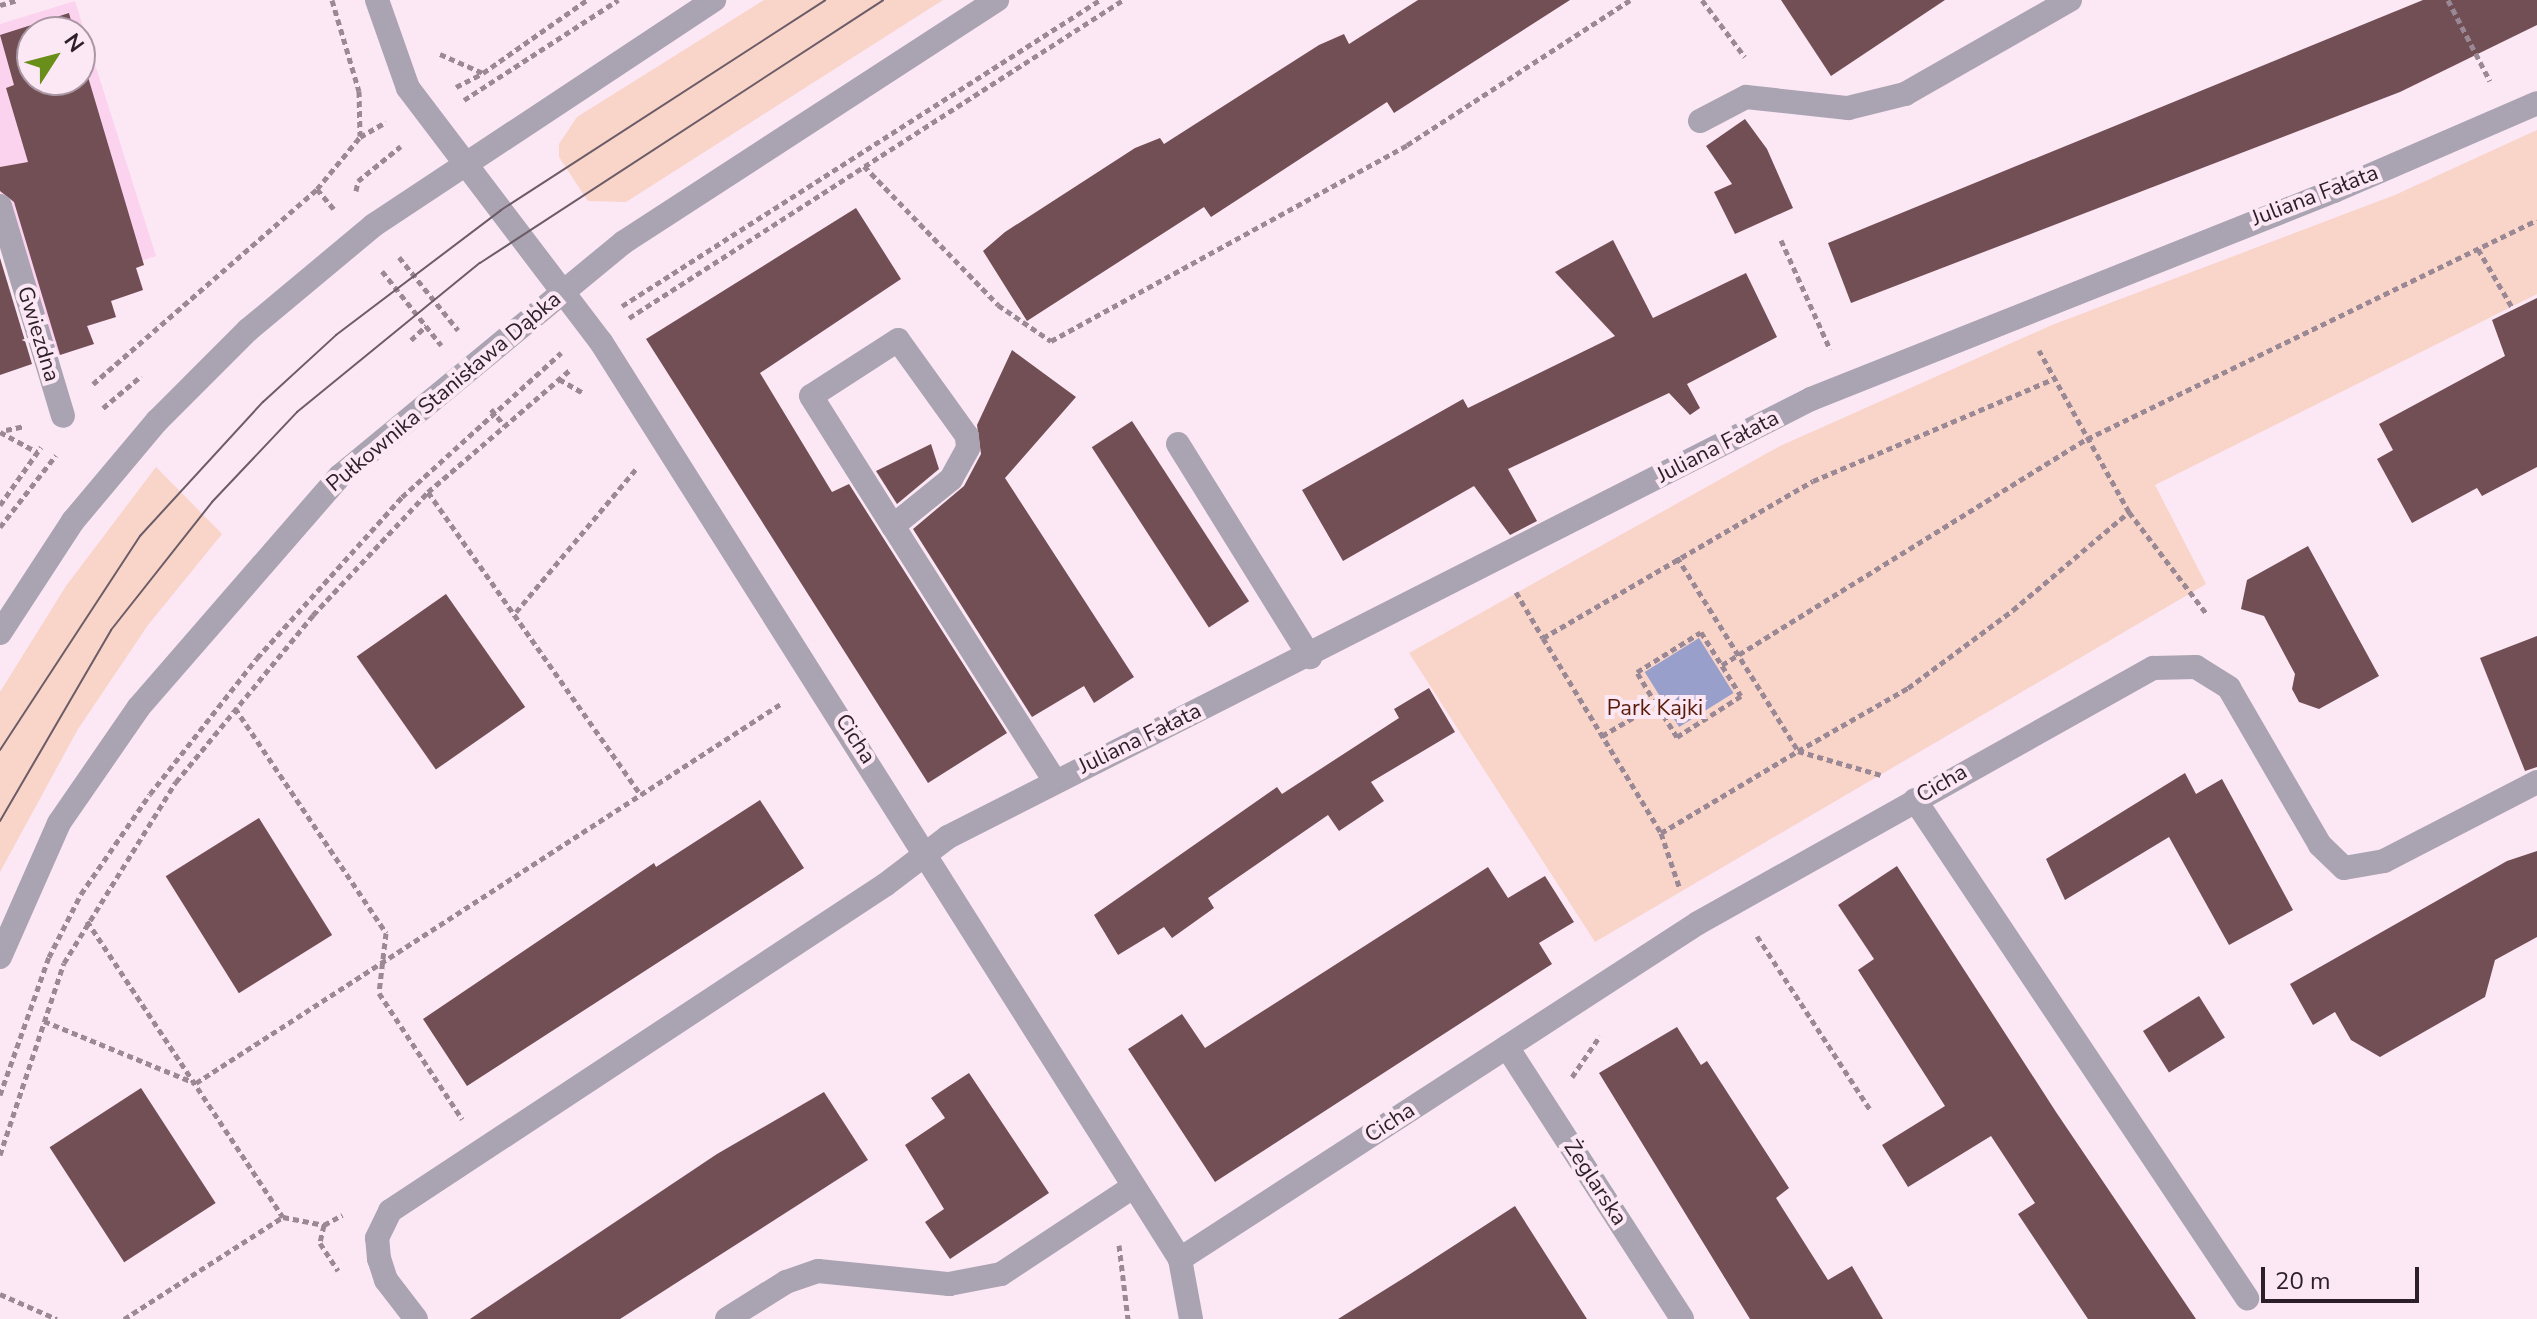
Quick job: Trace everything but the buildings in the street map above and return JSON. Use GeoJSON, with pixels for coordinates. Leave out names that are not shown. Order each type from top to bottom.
{"type":"FeatureCollection","features":[{"type":"Feature","properties":{"kind":"street","name":"Cicha"},"geometry":{"type":"LineString","coordinates":[[377,0],[408,88],[596,335],[928,852],[1180,1259],[1736,902],[2138,674],[2181,666],[2196,667],[2229,688],[2320,845],[2344,868],[2384,861],[2537,782]]}},
{"type":"Feature","properties":{"kind":"street"},"geometry":{"type":"LineString","coordinates":[[0,633],[73,521],[157,421],[248,330],[366,232],[465,162],[714,0]]}},
{"type":"Feature","properties":{"kind":"street","name":"Pułkownika Stanisława Dąbka"},"geometry":{"type":"LineString","coordinates":[[0,957],[59,823],[139,707],[340,476],[471,364],[624,242],[997,0]]}},
{"type":"Feature","properties":{"kind":"street"},"geometry":{"type":"LineString","coordinates":[[1700,121],[1746,97],[1848,108],[1905,94],[2070,0]]}},
{"type":"Feature","properties":{"kind":"street","name":"Juliana Fałata"},"geometry":{"type":"LineString","coordinates":[[416,1319],[386,1280],[379,1259],[377,1238],[390,1211],[928,852],[1055,781],[1310,657],[1845,384],[2509,117],[2537,103]]}},
{"type":"Feature","properties":{"kind":"street","name":"Gwiezdna"},"geometry":{"type":"LineString","coordinates":[[0,206],[63,416]]}},
{"type":"Feature","properties":{"kind":"street"},"geometry":{"type":"LineString","coordinates":[[893,526],[951,479],[968,448],[967,436],[898,340],[811,396],[893,526],[1055,781]]}},
{"type":"Feature","properties":{"kind":"street"},"geometry":{"type":"LineString","coordinates":[[1178,444],[1310,657]]}},
{"type":"Feature","properties":{"kind":"street"},"geometry":{"type":"LineString","coordinates":[[1921,796],[2247,1298]]}},
{"type":"Feature","properties":{"kind":"street","name":"Żeglarska"},"geometry":{"type":"LineString","coordinates":[[1507,1047],[1682,1319]]}},
{"type":"Feature","properties":{"kind":"street"},"geometry":{"type":"LineString","coordinates":[[727,1319],[786,1282],[818,1271],[949,1284],[1001,1274],[1133,1187]]}},
{"type":"Feature","properties":{"kind":"street"},"geometry":{"type":"LineString","coordinates":[[1180,1259],[1191,1319]]}},
{"type":"Feature","properties":{"kind":"path"},"geometry":{"type":"LineString","coordinates":[[0,5],[17,0]]}},
{"type":"Feature","properties":{"kind":"path"},"geometry":{"type":"LineString","coordinates":[[332,0],[359,91],[360,137]]}},
{"type":"Feature","properties":{"kind":"path"},"geometry":{"type":"LineString","coordinates":[[439,52],[483,73],[587,0]]}},
{"type":"Feature","properties":{"kind":"path"},"geometry":{"type":"LineString","coordinates":[[0,1095],[49,957],[81,894],[150,794],[257,658],[402,497],[493,411],[596,335],[1100,0]]}},
{"type":"Feature","properties":{"kind":"path"},"geometry":{"type":"LineString","coordinates":[[0,1155],[44,1021],[87,920],[176,782],[235,708],[428,492],[504,425],[596,335],[1123,0]]}},
{"type":"Feature","properties":{"kind":"path"},"geometry":{"type":"LineString","coordinates":[[864,166],[998,305],[1051,341],[1407,145],[1630,0]]}},
{"type":"Feature","properties":{"kind":"path"},"geometry":{"type":"LineString","coordinates":[[1702,0],[1751,64]]}},
{"type":"Feature","properties":{"kind":"path"},"geometry":{"type":"LineString","coordinates":[[2448,0],[2509,117]]}},
{"type":"Feature","properties":{"kind":"path"},"geometry":{"type":"LineString","coordinates":[[0,505],[63,416],[317,189],[366,232],[471,364],[493,411],[504,425]]}},
{"type":"Feature","properties":{"kind":"path"},"geometry":{"type":"LineString","coordinates":[[1722,665],[2087,439],[2537,220]]}},
{"type":"Feature","properties":{"kind":"path"},"geometry":{"type":"LineString","coordinates":[[366,232],[426,326],[511,397]]}},
{"type":"Feature","properties":{"kind":"path"},"geometry":{"type":"LineString","coordinates":[[1781,240],[1845,384]]}},
{"type":"Feature","properties":{"kind":"path"},"geometry":{"type":"LineString","coordinates":[[2478,249],[2513,309]]}},
{"type":"Feature","properties":{"kind":"path"},"geometry":{"type":"LineString","coordinates":[[411,340],[426,326]]}},
{"type":"Feature","properties":{"kind":"path"},"geometry":{"type":"LineString","coordinates":[[1543,638],[1677,557],[1813,481],[2053,379],[2129,512],[2206,613]]}},
{"type":"Feature","properties":{"kind":"path"},"geometry":{"type":"LineString","coordinates":[[0,432],[37,452]]}},
{"type":"Feature","properties":{"kind":"path"},"geometry":{"type":"LineString","coordinates":[[516,612],[641,462]]}},
{"type":"Feature","properties":{"kind":"path"},"geometry":{"type":"LineString","coordinates":[[428,492],[516,612],[641,795]]}},
{"type":"Feature","properties":{"kind":"path"},"geometry":{"type":"LineString","coordinates":[[1661,833],[1908,688],[2013,610],[2129,512]]}},
{"type":"Feature","properties":{"kind":"path"},"geometry":{"type":"LineString","coordinates":[[1677,557],[1798,751]]}},
{"type":"Feature","properties":{"kind":"path"},"geometry":{"type":"LineString","coordinates":[[1498,561],[1661,833],[1684,899]]}},
{"type":"Feature","properties":{"kind":"path"},"geometry":{"type":"LineString","coordinates":[[1701,632],[1741,696],[1677,737],[1656,704],[1637,672],[1701,632]]}},
{"type":"Feature","properties":{"kind":"path"},"geometry":{"type":"LineString","coordinates":[[196,1083],[790,698]]}},
{"type":"Feature","properties":{"kind":"path"},"geometry":{"type":"LineString","coordinates":[[1602,736],[1656,704]]}},
{"type":"Feature","properties":{"kind":"path"},"geometry":{"type":"LineString","coordinates":[[235,708],[386,933],[379,993],[465,1123]]}},
{"type":"Feature","properties":{"kind":"path"},"geometry":{"type":"LineString","coordinates":[[1798,751],[1819,752],[1921,796]]}},
{"type":"Feature","properties":{"kind":"path"},"geometry":{"type":"LineString","coordinates":[[1736,902],[1871,1111]]}},
{"type":"Feature","properties":{"kind":"path"},"geometry":{"type":"LineString","coordinates":[[87,920],[283,1217]]}},
{"type":"Feature","properties":{"kind":"path"},"geometry":{"type":"LineString","coordinates":[[44,1021],[196,1083]]}},
{"type":"Feature","properties":{"kind":"path"},"geometry":{"type":"LineString","coordinates":[[1569,1081],[1608,1024]]}},
{"type":"Feature","properties":{"kind":"path"},"geometry":{"type":"LineString","coordinates":[[0,1294],[57,1319]]}},
{"type":"Feature","properties":{"kind":"shaded area"},"geometry":{"type":"Polygon","coordinates":[[[75,1],[80,16],[26,16],[75,1]]]}},
{"type":"Feature","properties":{"kind":"shaded area"},"geometry":{"type":"Polygon","coordinates":[[[16,19],[16,96],[96,96],[96,67],[156,256],[135,263],[143,290],[111,301],[116,317],[88,326],[94,344],[46,359],[0,206],[0,24],[16,19]]]}},
{"type":"Feature","properties":{"kind":"green space"},"geometry":{"type":"Polygon","coordinates":[[[764,0],[943,0],[626,202],[588,201],[559,157],[559,144],[577,117],[764,0]]]}},
{"type":"Feature","properties":{"kind":"green space","name":"Park Kajki"},"geometry":{"type":"Polygon","coordinates":[[[2537,130],[2537,294],[2155,485],[2206,584],[1595,942],[1409,653],[1780,446],[2052,325],[2395,195],[2537,130]]]}},
{"type":"Feature","properties":{"kind":"green space"},"geometry":{"type":"Polygon","coordinates":[[[156,467],[222,534],[148,625],[78,729],[0,872],[0,692],[66,586],[156,467]]]}},
{"type":"Feature","properties":{"kind":"water"},"geometry":{"type":"Polygon","coordinates":[[[1699,638],[1733,693],[1679,727],[1645,672],[1699,638]]]}},
{"type":"Feature","properties":{"kind":"tram line"},"geometry":{"type":"LineString","coordinates":[[0,750],[140,536],[263,402],[336,335],[501,210],[825,0]]}},
{"type":"Feature","properties":{"kind":"tram line"},"geometry":{"type":"LineString","coordinates":[[0,821],[111,630],[212,502],[297,412],[480,263],[883,0]]}}]}
